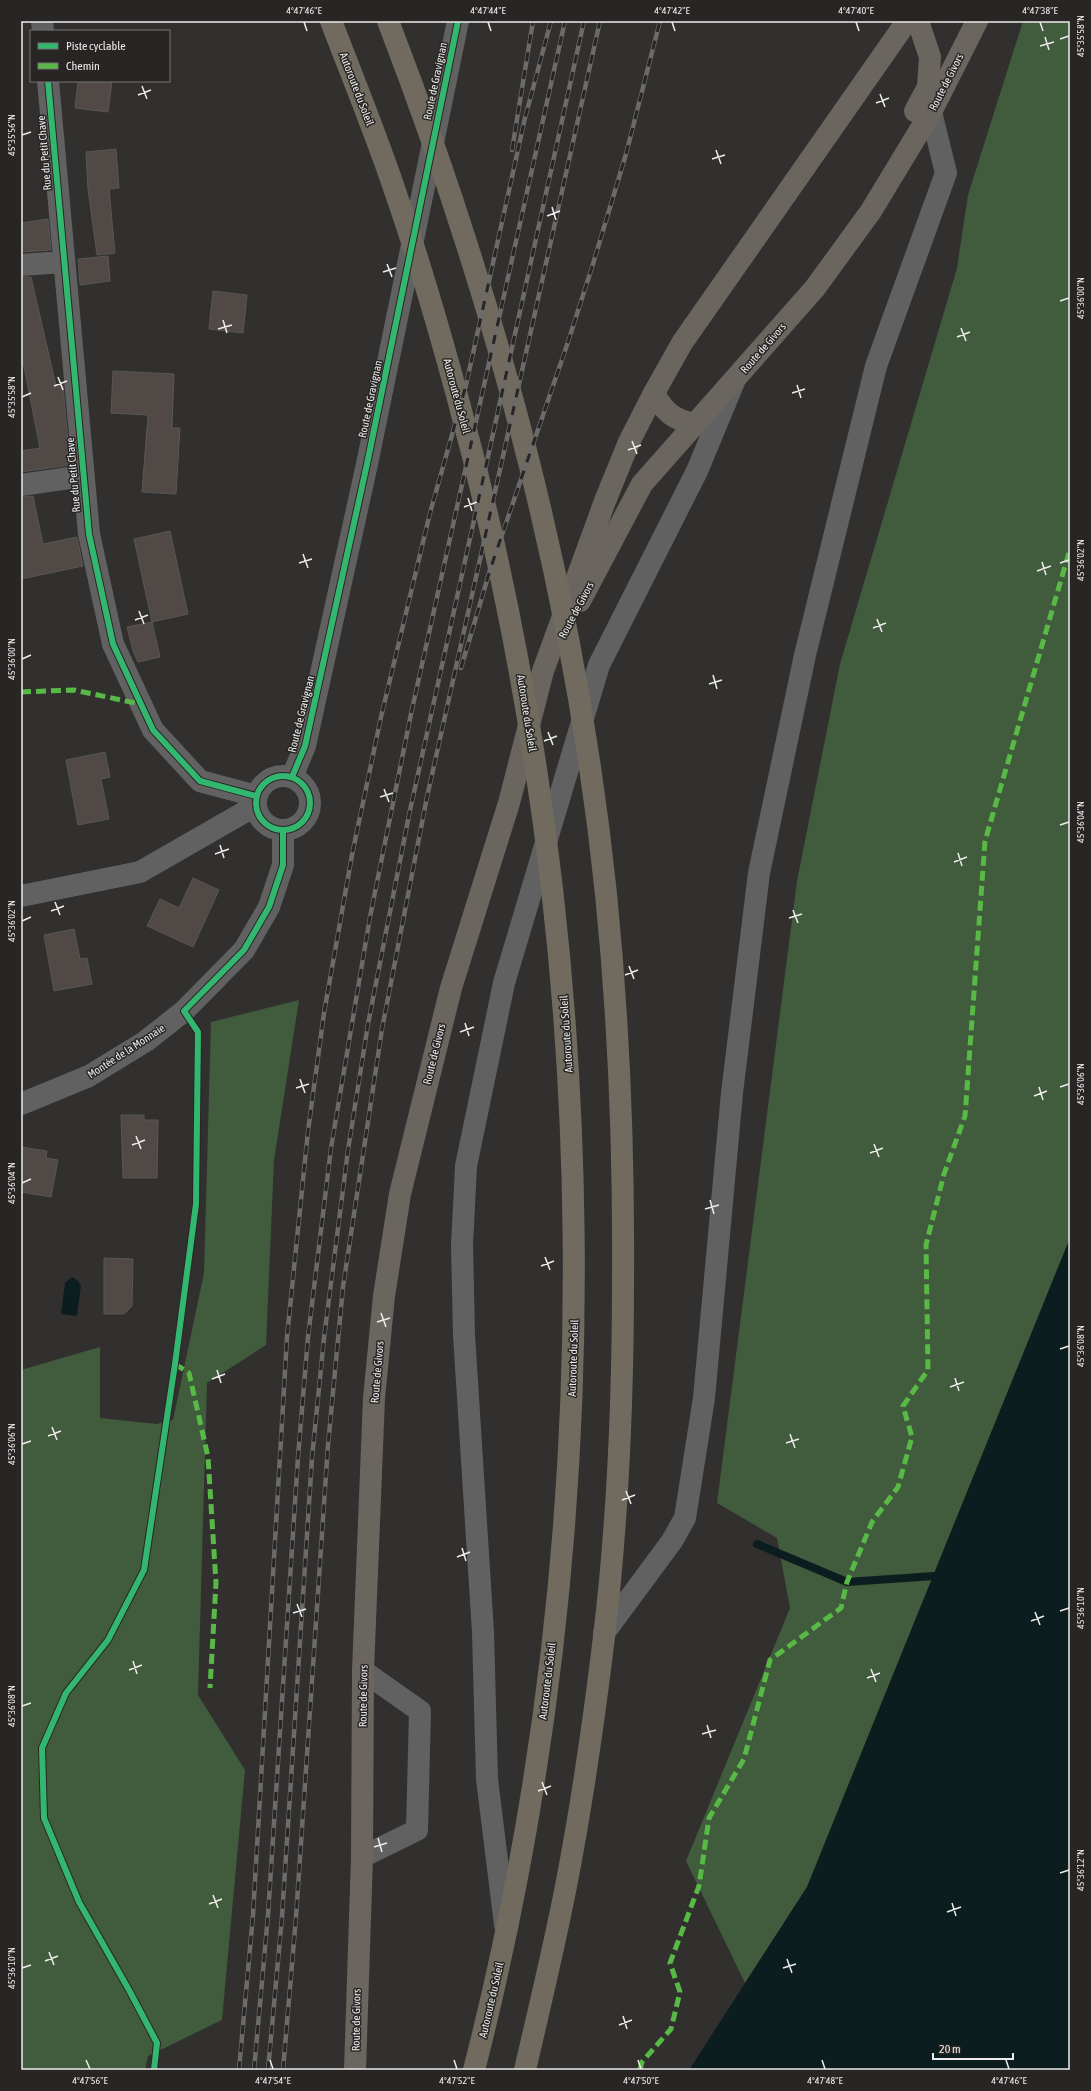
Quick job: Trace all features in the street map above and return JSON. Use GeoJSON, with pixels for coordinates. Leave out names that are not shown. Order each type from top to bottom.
{"type":"FeatureCollection","features":[{"type":"Feature","properties":{"kind":"highway","name":"Autoroute du Soleil"},"geometry":{"type":"LineString","coordinates":[[330,21],[394,188],[458,398],[497,557],[527,715],[559,943],[571,1111],[574,1216],[574,1321],[564,1524],[545,1700],[526,1825],[506,1932],[474,2070]]}},
{"type":"Feature","properties":{"kind":"highway"},"geometry":{"type":"LineString","coordinates":[[388,21],[415,92],[472,258],[526,449],[567,637],[597,820],[606,894],[612,972],[621,1118],[623,1224],[621,1425],[604,1633],[584,1780],[566,1885],[525,2070]]}},
{"type":"Feature","properties":{"kind":"main road","name":"Route de Givors"},"geometry":{"type":"LineString","coordinates":[[355,2070],[362,1857],[363,1671],[374,1398],[384,1296],[400,1194],[451,988],[508,803],[543,671],[604,500],[629,442],[682,343],[907,21]]}},
{"type":"Feature","properties":{"kind":"main road"},"geometry":{"type":"LineString","coordinates":[[871,211],[893,154],[928,87],[930,58],[918,21]]}},
{"type":"Feature","properties":{"kind":"main road","name":"Route de Givors"},"geometry":{"type":"LineString","coordinates":[[543,671],[642,484],[815,288],[871,211],[931,112],[977,21]]}},
{"type":"Feature","properties":{"kind":"main road"},"geometry":{"type":"LineString","coordinates":[[654,393],[660,405],[670,416],[686,423],[696,424]]}},
{"type":"Feature","properties":{"kind":"street","name":"Route de Gravignan"},"geometry":{"type":"LineString","coordinates":[[292,777],[305,746],[366,472],[458,21]]}},
{"type":"Feature","properties":{"kind":"street","name":"Rue du Petit Chave"},"geometry":{"type":"LineString","coordinates":[[48,82],[89,534],[113,644],[153,730],[200,781],[256,801]]}},
{"type":"Feature","properties":{"kind":"street"},"geometry":{"type":"LineString","coordinates":[[604,1633],[672,1541],[685,1518],[704,1398],[732,1093],[759,873],[805,655],[876,366],[946,173],[931,112]]}},
{"type":"Feature","properties":{"kind":"street"},"geometry":{"type":"LineString","coordinates":[[21,265],[64,262]]}},
{"type":"Feature","properties":{"kind":"street"},"geometry":{"type":"LineString","coordinates":[[506,1932],[487,1779],[483,1632],[464,1335],[462,1230],[466,1166],[504,983],[599,665],[697,471],[734,381]]}},
{"type":"Feature","properties":{"kind":"street"},"geometry":{"type":"LineString","coordinates":[[21,485],[84,476]]}},
{"type":"Feature","properties":{"kind":"street"},"geometry":{"type":"LineString","coordinates":[[275,777],[292,777],[300,782],[309,796],[309,811],[300,823],[292,828],[283,830],[270,827],[264,823],[258,815],[256,801],[264,783],[275,777]]}},
{"type":"Feature","properties":{"kind":"street"},"geometry":{"type":"LineString","coordinates":[[21,896],[140,872],[256,801]]}},
{"type":"Feature","properties":{"kind":"street","name":"Montée de la Monnaie"},"geometry":{"type":"LineString","coordinates":[[21,1104],[89,1076],[146,1041],[184,1011],[244,950],[270,907],[283,866],[283,830]]}},
{"type":"Feature","properties":{"kind":"street"},"geometry":{"type":"LineString","coordinates":[[362,1857],[416,1830],[420,1711],[363,1671]]}},
{"type":"Feature","properties":{"kind":"green space"},"geometry":{"type":"Polygon","coordinates":[[[1023,21],[1070,21],[1070,1238],[807,1887],[745,1983],[686,1861],[790,1608],[777,1538],[717,1503],[797,881],[840,664],[957,268],[968,195],[1023,21]]]}},
{"type":"Feature","properties":{"kind":"green space"},"geometry":{"type":"Polygon","coordinates":[[[299,1000],[274,1160],[266,1345],[207,1383],[198,1695],[245,1770],[222,2020],[148,2056],[145,2070],[21,2070],[21,1370],[100,1347],[100,1418],[157,1424],[173,1420],[204,1273],[211,1022],[299,1000]]]}},
{"type":"Feature","properties":{"kind":"shaded area"},"geometry":{"type":"Polygon","coordinates":[[[1070,1238],[1070,2070],[689,2070],[807,1887],[1070,1238]]]}},
{"type":"Feature","properties":{"kind":"shaded area"},"geometry":{"type":"Polygon","coordinates":[[[72,1277],[81,1285],[77,1316],[61,1314],[65,1283],[72,1277]]]}},
{"type":"Feature","properties":{"kind":"building"},"geometry":{"type":"Polygon","coordinates":[[[78,82],[112,82],[108,112],[75,108],[78,82]]]}},
{"type":"Feature","properties":{"kind":"building"},"geometry":{"type":"Polygon","coordinates":[[[116,149],[119,188],[109,189],[115,253],[97,255],[88,189],[86,152],[116,149]]]}},
{"type":"Feature","properties":{"kind":"building"},"geometry":{"type":"Polygon","coordinates":[[[48,219],[51,250],[21,252],[21,223],[48,219]]]}},
{"type":"Feature","properties":{"kind":"building"},"geometry":{"type":"Polygon","coordinates":[[[108,256],[110,281],[80,285],[78,259],[108,256]]]}},
{"type":"Feature","properties":{"kind":"building"},"geometry":{"type":"Polygon","coordinates":[[[21,277],[31,277],[56,386],[63,385],[70,465],[21,472],[21,451],[40,448],[21,352],[21,277]]]}},
{"type":"Feature","properties":{"kind":"building"},"geometry":{"type":"Polygon","coordinates":[[[213,291],[247,295],[243,333],[209,329],[213,291]]]}},
{"type":"Feature","properties":{"kind":"building"},"geometry":{"type":"Polygon","coordinates":[[[113,371],[174,374],[172,428],[180,428],[176,494],[142,492],[148,415],[111,413],[113,371]]]}},
{"type":"Feature","properties":{"kind":"building"},"geometry":{"type":"Polygon","coordinates":[[[33,496],[43,544],[77,537],[83,566],[21,579],[21,497],[33,496]]]}},
{"type":"Feature","properties":{"kind":"building"},"geometry":{"type":"Polygon","coordinates":[[[170,531],[188,614],[152,622],[134,539],[170,531]]]}},
{"type":"Feature","properties":{"kind":"building"},"geometry":{"type":"Polygon","coordinates":[[[152,622],[160,657],[138,662],[133,651],[127,627],[152,622]]]}},
{"type":"Feature","properties":{"kind":"building"},"geometry":{"type":"Polygon","coordinates":[[[105,752],[110,777],[101,779],[109,819],[78,825],[66,760],[105,752]]]}},
{"type":"Feature","properties":{"kind":"building"},"geometry":{"type":"Polygon","coordinates":[[[193,878],[219,890],[193,947],[147,926],[160,899],[179,908],[193,878]]]}},
{"type":"Feature","properties":{"kind":"building"},"geometry":{"type":"Polygon","coordinates":[[[74,929],[80,959],[87,958],[92,984],[54,991],[44,935],[74,929]]]}},
{"type":"Feature","properties":{"kind":"building"},"geometry":{"type":"Polygon","coordinates":[[[121,1115],[144,1115],[144,1120],[158,1120],[157,1178],[123,1178],[121,1115]]]}},
{"type":"Feature","properties":{"kind":"building"},"geometry":{"type":"Polygon","coordinates":[[[21,1147],[47,1151],[46,1158],[58,1160],[51,1197],[21,1192],[21,1147]]]}},
{"type":"Feature","properties":{"kind":"building"},"geometry":{"type":"Polygon","coordinates":[[[104,1258],[133,1259],[132,1306],[124,1314],[104,1314],[104,1258]]]}},
{"type":"Feature","properties":{"kind":"waterway"},"geometry":{"type":"LineString","coordinates":[[757,1544],[847,1582],[934,1576]]}},
{"type":"Feature","properties":{"kind":"railway"},"geometry":{"type":"LineString","coordinates":[[512,150],[533,21]]}},
{"type":"Feature","properties":{"kind":"railway"},"geometry":{"type":"LineString","coordinates":[[239,2070],[253,1915],[287,1337],[308,1131],[324,1013],[352,855],[381,717],[430,513],[466,385],[525,118],[551,21]]}},
{"type":"Feature","properties":{"kind":"railway"},"geometry":{"type":"LineString","coordinates":[[254,2070],[268,1915],[298,1457],[308,1337],[331,1148],[370,917],[411,714],[565,21]]}},
{"type":"Feature","properties":{"kind":"railway"},"geometry":{"type":"LineString","coordinates":[[268,2070],[282,1917],[312,1458],[324,1338],[348,1150],[368,1024],[409,815],[584,21]]}},
{"type":"Feature","properties":{"kind":"railway"},"geometry":{"type":"LineString","coordinates":[[283,2070],[296,1917],[328,1445],[343,1287],[382,1029],[427,797],[600,21]]}},
{"type":"Feature","properties":{"kind":"railway"},"geometry":{"type":"LineString","coordinates":[[461,668],[490,570],[593,264],[626,154],[660,21]]}},
{"type":"Feature","properties":{"kind":"marked path"},"geometry":{"type":"LineString","coordinates":[[640,2070],[642,2062],[671,2029],[680,1992],[670,1963],[699,1886],[709,1818],[744,1759],[770,1660],[841,1608],[847,1582],[872,1522],[898,1487],[912,1437],[903,1406],[928,1370],[926,1245],[944,1174],[965,1116],[985,841],[1070,549]]}},
{"type":"Feature","properties":{"kind":"marked path"},"geometry":{"type":"LineString","coordinates":[[21,692],[74,690],[140,704]]}},
{"type":"Feature","properties":{"kind":"marked path"},"geometry":{"type":"LineString","coordinates":[[175,1364],[189,1373],[208,1457],[216,1583],[210,1688]]}},
{"type":"Feature","properties":{"kind":"cycle path"},"geometry":{"type":"LineString","coordinates":[[292,777],[305,746],[367,464],[458,21]]}},
{"type":"Feature","properties":{"kind":"cycle path"},"geometry":{"type":"LineString","coordinates":[[48,82],[89,534],[113,644],[153,730],[200,781],[256,796]]}},
{"type":"Feature","properties":{"kind":"cycle path"},"geometry":{"type":"LineString","coordinates":[[283,776],[293,778],[302,784],[308,793],[310,803],[308,813],[302,822],[293,828],[283,830],[273,828],[264,822],[258,813],[256,803],[258,793],[264,784],[273,778],[283,776]]}},
{"type":"Feature","properties":{"kind":"cycle path"},"geometry":{"type":"LineString","coordinates":[[154,2070],[157,2043],[79,1902],[44,1818],[42,1748],[66,1693],[108,1640],[144,1570],[175,1364],[196,1204],[198,1032],[184,1011],[244,950],[269,907],[283,865],[283,830]]}}]}
